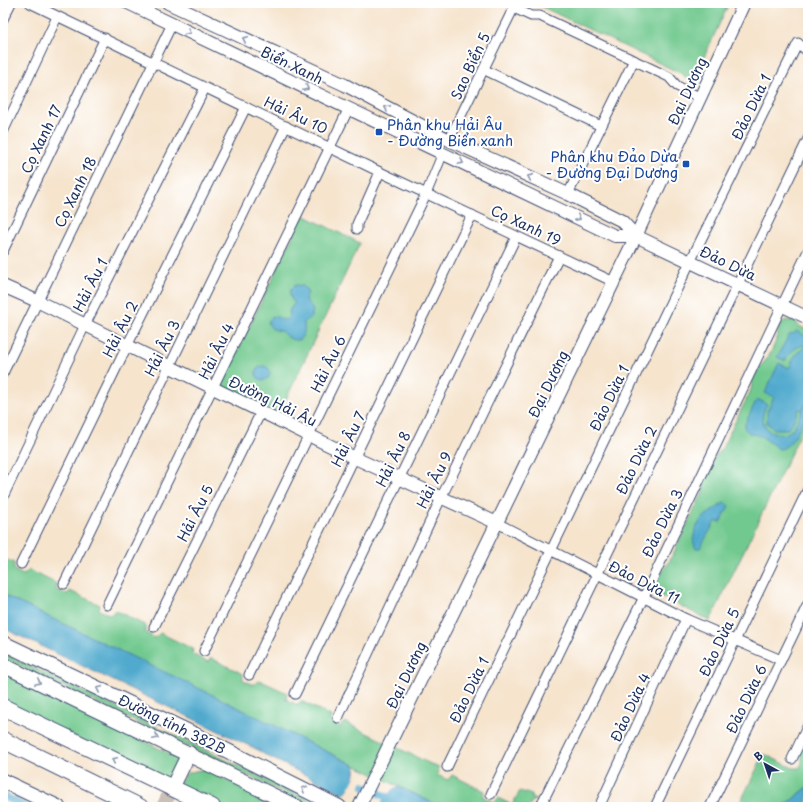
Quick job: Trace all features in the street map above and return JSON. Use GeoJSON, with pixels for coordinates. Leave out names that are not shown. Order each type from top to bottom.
{"type":"FeatureCollection","features":[{"type":"Feature","properties":{"kind":"highway"},"geometry":{"type":"LineString","coordinates":[[3,707],[212,807]]}},
{"type":"Feature","properties":{"kind":"highway"},"geometry":{"type":"LineString","coordinates":[[3,741],[140,807]]}},
{"type":"Feature","properties":{"kind":"main road","name":"Đường tỉnh 382B"},"geometry":{"type":"LineString","coordinates":[[3,643],[202,738],[339,807]]}},
{"type":"Feature","properties":{"kind":"main road","name":"Đường tỉnh 382B"},"geometry":{"type":"LineString","coordinates":[[3,665],[188,753],[297,807]]}},
{"type":"Feature","properties":{"kind":"main road"},"geometry":{"type":"LineString","coordinates":[[173,786],[188,753]]}},
{"type":"Feature","properties":{"kind":"main road"},"geometry":{"type":"LineString","coordinates":[[3,781],[58,807]]}},
{"type":"Feature","properties":{"kind":"street"},"geometry":{"type":"LineString","coordinates":[[3,19],[11,3]]}},
{"type":"Feature","properties":{"kind":"street"},"geometry":{"type":"LineString","coordinates":[[30,3],[153,62]]}},
{"type":"Feature","properties":{"kind":"street","name":"Biển Xanh"},"geometry":{"type":"LineString","coordinates":[[128,3],[615,236],[636,236]]}},
{"type":"Feature","properties":{"kind":"street","name":"Biển Xanh"},"geometry":{"type":"LineString","coordinates":[[168,3],[181,6],[345,86],[450,140],[568,194],[622,222],[636,236]]}},
{"type":"Feature","properties":{"kind":"street","name":"Đại Dương"},"geometry":{"type":"LineString","coordinates":[[360,804],[614,282],[744,3]]}},
{"type":"Feature","properties":{"kind":"street"},"geometry":{"type":"LineString","coordinates":[[172,24],[181,6]]}},
{"type":"Feature","properties":{"kind":"street"},"geometry":{"type":"LineString","coordinates":[[515,6],[531,16],[540,16],[669,77],[677,86],[701,98]]}},
{"type":"Feature","properties":{"kind":"street","name":"Sao Biển 5"},"geometry":{"type":"LineString","coordinates":[[450,140],[515,6]]}},
{"type":"Feature","properties":{"kind":"street"},"geometry":{"type":"LineString","coordinates":[[3,132],[57,17]]}},
{"type":"Feature","properties":{"kind":"street","name":"Cọ Xanh 18"},"geometry":{"type":"LineString","coordinates":[[3,373],[172,24]]}},
{"type":"Feature","properties":{"kind":"street","name":"Cọ Xanh 17"},"geometry":{"type":"LineString","coordinates":[[3,251],[105,38]]}},
{"type":"Feature","properties":{"kind":"street","name":"Đảo Dừa 1"},"geometry":{"type":"LineString","coordinates":[[448,767],[690,262],[798,42],[808,52]]}},
{"type":"Feature","properties":{"kind":"street"},"geometry":{"type":"LineString","coordinates":[[568,194],[634,60]]}},
{"type":"Feature","properties":{"kind":"street","name":"Hải Âu 10"},"geometry":{"type":"LineString","coordinates":[[153,62],[426,194]]}},
{"type":"Feature","properties":{"kind":"street"},"geometry":{"type":"LineString","coordinates":[[485,70],[601,126]]}},
{"type":"Feature","properties":{"kind":"street","name":"Hải Âu 1"},"geometry":{"type":"LineString","coordinates":[[3,497],[85,325],[205,88]]}},
{"type":"Feature","properties":{"kind":"street","name":"Hải Âu 2"},"geometry":{"type":"LineString","coordinates":[[22,564],[127,346],[246,107]]}},
{"type":"Feature","properties":{"kind":"street","name":"Hải Âu 4"},"geometry":{"type":"LineString","coordinates":[[107,605],[214,389],[349,108]]}},
{"type":"Feature","properties":{"kind":"street","name":"Hải Âu 3"},"geometry":{"type":"LineString","coordinates":[[64,584],[168,366],[286,126]]}},
{"type":"Feature","properties":{"kind":"street","name":"Đảo Dừa 2"},"geometry":{"type":"LineString","coordinates":[[491,794],[808,139]]}},
{"type":"Feature","properties":{"kind":"street"},"geometry":{"type":"LineString","coordinates":[[443,153],[450,140]]}},
{"type":"Feature","properties":{"kind":"street","name":"Hải Âu 6"},"geometry":{"type":"LineString","coordinates":[[204,651],[426,194],[443,153]]}},
{"type":"Feature","properties":{"kind":"street"},"geometry":{"type":"LineString","coordinates":[[357,229],[357,224],[380,172]]}},
{"type":"Feature","properties":{"kind":"street","name":"Cọ Xanh 19"},"geometry":{"type":"LineString","coordinates":[[426,194],[614,282]]}},
{"type":"Feature","properties":{"kind":"street","name":"Hải Âu 7"},"geometry":{"type":"LineString","coordinates":[[249,676],[472,215]]}},
{"type":"Feature","properties":{"kind":"street","name":"Đảo Dừa"},"geometry":{"type":"LineString","coordinates":[[636,236],[808,318]]}},
{"type":"Feature","properties":{"kind":"street","name":"Hải Âu 8"},"geometry":{"type":"LineString","coordinates":[[295,694],[516,237]]}},
{"type":"Feature","properties":{"kind":"street","name":"Đảo Dừa 3"},"geometry":{"type":"LineString","coordinates":[[540,807],[644,597],[808,251]]}},
{"type":"Feature","properties":{"kind":"street","name":"Hải Âu 9"},"geometry":{"type":"LineString","coordinates":[[338,718],[441,498],[559,256]]}},
{"type":"Feature","properties":{"kind":"street","name":"Đường Hải Âu"},"geometry":{"type":"LineString","coordinates":[[3,286],[37,301],[355,458],[497,523]]}},
{"type":"Feature","properties":{"kind":"street","name":"Hải Âu 5"},"geometry":{"type":"LineString","coordinates":[[154,627],[261,412]]}},
{"type":"Feature","properties":{"kind":"street","name":"Đảo Dừa 5"},"geometry":{"type":"LineString","coordinates":[[655,807],[808,488]]}},
{"type":"Feature","properties":{"kind":"street","name":"Đảo Dừa 11"},"geometry":{"type":"LineString","coordinates":[[497,523],[686,619],[781,660]]}},
{"type":"Feature","properties":{"kind":"street","name":"Đảo Dừa 6"},"geometry":{"type":"LineString","coordinates":[[710,807],[808,604]]}},
{"type":"Feature","properties":{"kind":"street","name":"Đảo Dừa 4"},"geometry":{"type":"LineString","coordinates":[[599,807],[686,619]]}},
{"type":"Feature","properties":{"kind":"street"},"geometry":{"type":"LineString","coordinates":[[792,759],[808,725]]}},
{"type":"Feature","properties":{"kind":"green space"},"geometry":{"type":"Polygon","coordinates":[[[534,3],[729,3],[700,66],[699,74],[693,84],[682,74],[534,3]]]}},
{"type":"Feature","properties":{"kind":"green space"},"geometry":{"type":"Polygon","coordinates":[[[303,215],[360,243],[279,414],[224,388],[222,384],[225,373],[229,369],[303,215]]]}},
{"type":"Feature","properties":{"kind":"green space"},"geometry":{"type":"Polygon","coordinates":[[[786,320],[796,322],[799,326],[808,330],[808,418],[710,621],[654,592],[653,587],[668,564],[703,492],[704,481],[709,469],[715,457],[722,448],[750,392],[754,376],[772,350],[777,338],[779,326],[786,320]]]}},
{"type":"Feature","properties":{"kind":"green space"},"geometry":{"type":"Polygon","coordinates":[[[3,558],[14,563],[14,570],[23,575],[29,570],[57,584],[56,590],[67,594],[70,591],[100,605],[99,610],[111,615],[115,610],[146,626],[146,633],[155,638],[160,633],[193,649],[192,654],[208,662],[211,658],[243,674],[243,680],[251,684],[255,684],[259,680],[287,693],[286,699],[297,705],[301,701],[331,716],[330,721],[340,727],[344,722],[439,768],[437,775],[448,780],[452,775],[484,791],[483,797],[495,802],[498,798],[512,805],[520,791],[532,795],[531,798],[536,800],[532,801],[529,807],[441,807],[3,595],[3,558]]]}},
{"type":"Feature","properties":{"kind":"green space"},"geometry":{"type":"Polygon","coordinates":[[[3,653],[324,807],[313,807],[3,658],[3,653]]]}},
{"type":"Feature","properties":{"kind":"green space"},"geometry":{"type":"Polygon","coordinates":[[[3,672],[176,758],[177,763],[171,785],[3,702],[3,672]]]}},
{"type":"Feature","properties":{"kind":"green space"},"geometry":{"type":"Polygon","coordinates":[[[804,746],[808,748],[808,787],[783,807],[738,807],[764,754],[793,768],[799,768],[802,761],[800,753],[804,746]]]}},
{"type":"Feature","properties":{"kind":"green space"},"geometry":{"type":"Polygon","coordinates":[[[204,769],[282,807],[216,807],[176,788],[187,773],[204,769]]]}},
{"type":"Feature","properties":{"kind":"water"},"geometry":{"type":"Polygon","coordinates":[[[296,285],[303,286],[308,293],[305,299],[313,310],[311,317],[304,322],[302,337],[297,340],[293,340],[281,331],[272,329],[268,323],[274,316],[284,320],[289,318],[290,309],[295,303],[290,296],[290,291],[296,285]]]}},
{"type":"Feature","properties":{"kind":"water"},"geometry":{"type":"Polygon","coordinates":[[[796,331],[808,337],[808,345],[800,346],[794,349],[785,361],[777,357],[789,335],[795,333],[796,331]]]}},
{"type":"Feature","properties":{"kind":"water"},"geometry":{"type":"Polygon","coordinates":[[[806,346],[808,347],[809,378],[808,408],[793,439],[784,448],[779,449],[761,436],[749,433],[744,428],[745,424],[757,399],[767,404],[763,415],[763,421],[764,425],[769,431],[784,435],[793,429],[805,405],[802,410],[799,409],[788,429],[774,429],[767,423],[767,411],[774,397],[765,393],[779,363],[789,368],[796,354],[806,346]]]}},
{"type":"Feature","properties":{"kind":"water"},"geometry":{"type":"Polygon","coordinates":[[[263,366],[268,368],[270,373],[268,378],[263,380],[258,378],[256,373],[258,368],[263,366]]]}},
{"type":"Feature","properties":{"kind":"water"},"geometry":{"type":"Polygon","coordinates":[[[724,503],[729,506],[721,522],[715,522],[700,548],[696,548],[693,539],[698,524],[705,516],[724,503]]]}},
{"type":"Feature","properties":{"kind":"water"},"geometry":{"type":"Polygon","coordinates":[[[3,595],[219,698],[356,766],[354,780],[386,798],[393,789],[399,787],[441,807],[383,807],[384,805],[350,787],[344,794],[267,756],[256,749],[3,628],[3,595]]]}},
{"type":"Feature","properties":{"kind":"water"},"geometry":{"type":"Polygon","coordinates":[[[808,787],[808,807],[783,807],[808,787]]]}},
{"type":"Feature","properties":{"kind":"pier"},"geometry":{"type":"Polygon","coordinates":[[[358,770],[356,779],[385,795],[380,805],[351,790],[346,795],[344,794],[349,789],[358,770]]]}},
{"type":"Feature","properties":{"kind":"waterway"},"geometry":{"type":"LineString","coordinates":[[364,786],[408,807]]}},
{"type":"Feature","properties":{"kind":"waterway"},"geometry":{"type":"LineString","coordinates":[[3,796],[25,807]]}},
{"type":"Feature","properties":{"kind":"tunnel"},"geometry":{"type":"LineString","coordinates":[[163,807],[173,786]]}},
{"type":"Feature","properties":{"kind":"place","name":"Phân khu Hải Âu - Đường Biển xanh"},"geometry":{"type":"Point","coordinates":[379,132]}},
{"type":"Feature","properties":{"kind":"place","name":"Phân khu Đảo Dừa - Đường Đại Dương"},"geometry":{"type":"Point","coordinates":[686,164]}}]}
